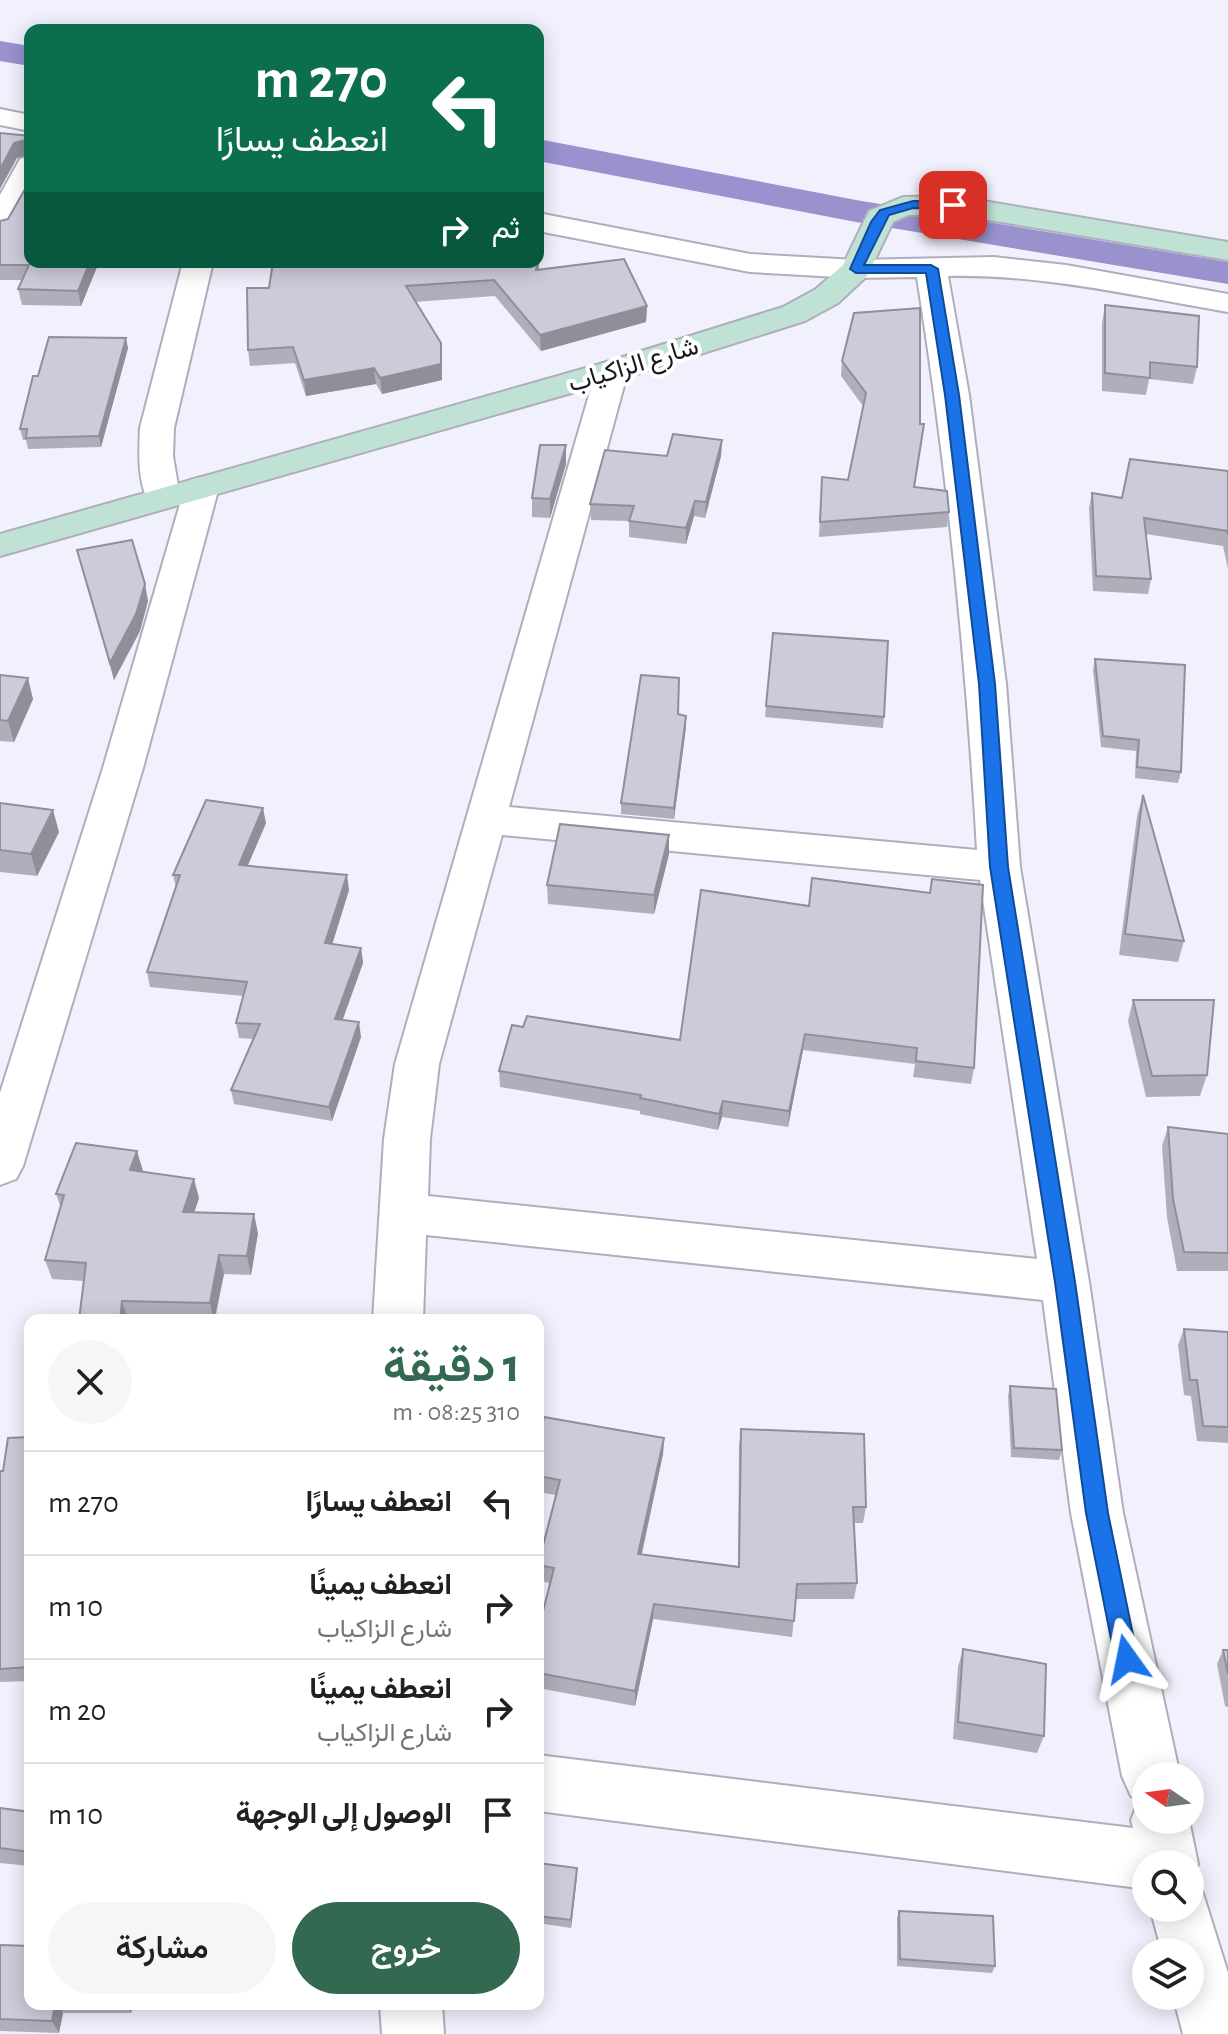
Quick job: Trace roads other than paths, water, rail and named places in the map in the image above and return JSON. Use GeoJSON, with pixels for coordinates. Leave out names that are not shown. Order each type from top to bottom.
{"type":"FeatureCollection","features":[{"type":"Feature","properties":{"kind":"street"},"geometry":{"type":"LineString","coordinates":[[0,117],[24,122]]}},
{"type":"Feature","properties":{"kind":"street"},"geometry":{"type":"LineString","coordinates":[[0,225],[24,177]]}},
{"type":"Feature","properties":{"kind":"street","name":"شارع الزاكياب"},"geometry":{"type":"LineString","coordinates":[[0,545],[612,371],[794,314],[827,296],[856,269],[877,222],[885,212],[913,205],[966,207],[1228,251]]}},
{"type":"Feature","properties":{"kind":"street"},"geometry":{"type":"LineString","coordinates":[[544,223],[750,263],[856,269],[994,266],[1030,269],[1228,303]]}},
{"type":"Feature","properties":{"kind":"street"},"geometry":{"type":"LineString","coordinates":[[163,498],[156,456],[157,428],[197,268]]}},
{"type":"Feature","properties":{"kind":"street"},"geometry":{"type":"LineString","coordinates":[[931,269],[952,395],[987,684],[999,867],[1065,1282],[1097,1513],[1148,1762]]}},
{"type":"Feature","properties":{"kind":"street"},"geometry":{"type":"LineString","coordinates":[[398,1314],[407,1139],[417,1064],[612,371]]}},
{"type":"Feature","properties":{"kind":"street"},"geometry":{"type":"LineString","coordinates":[[0,1166],[123,768],[202,487]]}},
{"type":"Feature","properties":{"kind":"street"},"geometry":{"type":"LineString","coordinates":[[484,819],[999,867]]}},
{"type":"Feature","properties":{"kind":"street"},"geometry":{"type":"LineString","coordinates":[[405,1213],[1065,1282]]}},
{"type":"Feature","properties":{"kind":"street"},"geometry":{"type":"LineString","coordinates":[[544,1784],[1132,1859]]}},
{"type":"Feature","properties":{"kind":"street"},"geometry":{"type":"LineString","coordinates":[[1184,1922],[1214,2034]]}},
{"type":"Feature","properties":{"kind":"street"},"geometry":{"type":"LineString","coordinates":[[411,2010],[413,2034]]}},
{"type":"Feature","properties":{"kind":"waterway"},"geometry":{"type":"LineString","coordinates":[[0,51],[24,55]]}},
{"type":"Feature","properties":{"kind":"waterway"},"geometry":{"type":"LineString","coordinates":[[544,151],[856,211],[1228,273]]}}]}
